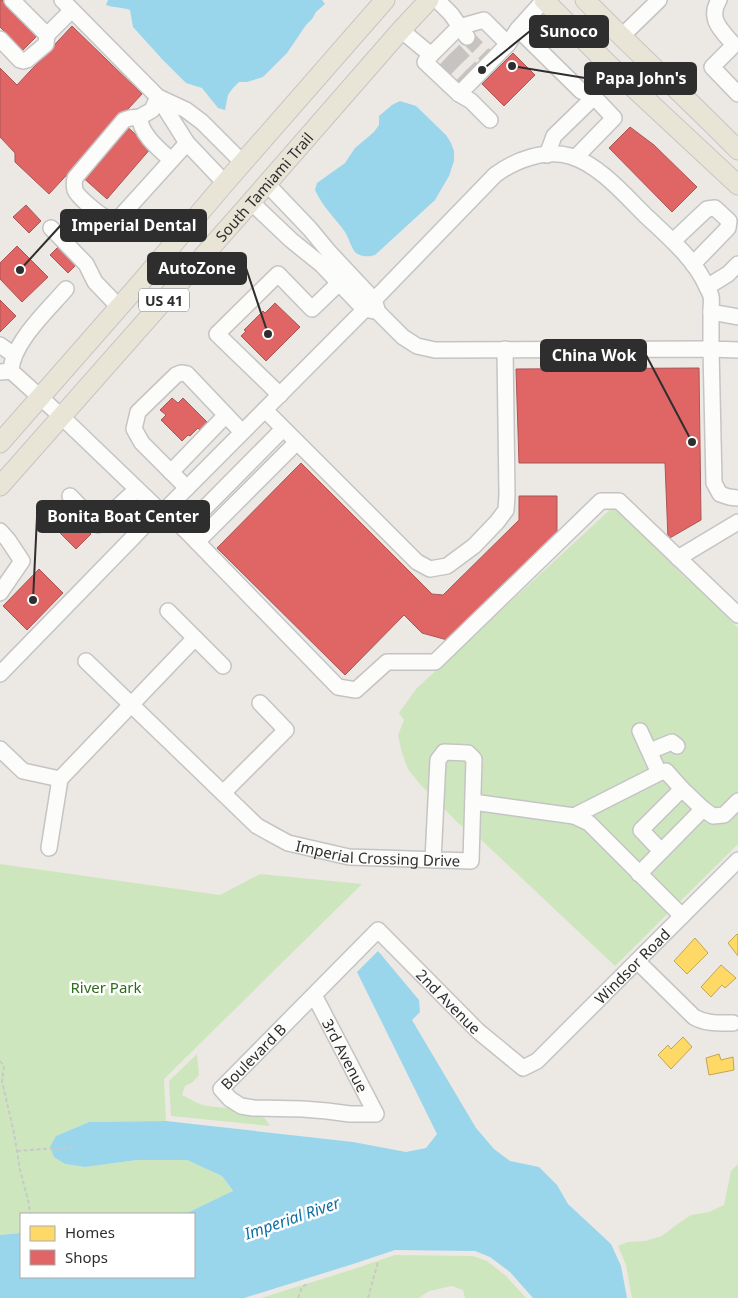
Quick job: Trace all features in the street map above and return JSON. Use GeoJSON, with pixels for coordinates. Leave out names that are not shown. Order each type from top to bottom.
{"type":"FeatureCollection","features":[{"type":"Feature","properties":{"kind":"main road","name":"US 41"},"geometry":{"type":"LineString","coordinates":[[0,443],[385,0]]}},
{"type":"Feature","properties":{"kind":"main road","name":"South Tamiami Trail"},"geometry":{"type":"LineString","coordinates":[[0,486],[429,0]]}},
{"type":"Feature","properties":{"kind":"main road"},"geometry":{"type":"LineString","coordinates":[[544,0],[608,64],[738,186]]}},
{"type":"Feature","properties":{"kind":"main road"},"geometry":{"type":"LineString","coordinates":[[585,0],[621,38],[676,88],[738,150]]}},
{"type":"Feature","properties":{"kind":"street"},"geometry":{"type":"LineString","coordinates":[[12,0],[47,35]]}},
{"type":"Feature","properties":{"kind":"street"},"geometry":{"type":"LineString","coordinates":[[437,0],[451,14],[463,32]]}},
{"type":"Feature","properties":{"kind":"street"},"geometry":{"type":"LineString","coordinates":[[490,120],[470,101],[469,81],[489,59],[508,44],[518,29],[544,0]]}},
{"type":"Feature","properties":{"kind":"street"},"geometry":{"type":"LineString","coordinates":[[621,38],[659,0]]}},
{"type":"Feature","properties":{"kind":"street"},"geometry":{"type":"LineString","coordinates":[[718,0],[715,6],[714,17],[720,29],[736,47],[712,67],[738,94]]}},
{"type":"Feature","properties":{"kind":"street"},"geometry":{"type":"LineString","coordinates":[[0,39],[20,60],[27,60],[46,44],[47,35],[67,5],[158,96],[186,143],[225,183]]}},
{"type":"Feature","properties":{"kind":"street"},"geometry":{"type":"LineString","coordinates":[[469,81],[425,62],[442,51],[463,32],[484,20],[508,44]]}},
{"type":"Feature","properties":{"kind":"street"},"geometry":{"type":"LineString","coordinates":[[518,29],[581,91],[593,98],[614,118],[575,158]]}},
{"type":"Feature","properties":{"kind":"street"},"geometry":{"type":"LineString","coordinates":[[401,30],[442,51]]}},
{"type":"Feature","properties":{"kind":"street"},"geometry":{"type":"LineString","coordinates":[[158,96],[186,110],[202,122],[243,163]]}},
{"type":"Feature","properties":{"kind":"street"},"geometry":{"type":"LineString","coordinates":[[158,96],[152,110],[140,117],[124,120],[75,178],[74,186],[76,192],[105,217],[114,219],[120,217],[186,143]]}},
{"type":"Feature","properties":{"kind":"street"},"geometry":{"type":"LineString","coordinates":[[547,155],[554,136],[593,98]]}},
{"type":"Feature","properties":{"kind":"street"},"geometry":{"type":"LineString","coordinates":[[140,117],[140,124],[146,135],[171,160]]}},
{"type":"Feature","properties":{"kind":"street"},"geometry":{"type":"LineString","coordinates":[[0,674],[146,524],[164,511],[242,432],[372,307],[422,250],[495,175],[522,160],[557,154],[570,156],[591,166],[611,182],[673,242],[703,278],[711,295],[714,483],[720,494],[738,498]]}},
{"type":"Feature","properties":{"kind":"street"},"geometry":{"type":"LineString","coordinates":[[267,184],[310,229],[339,263],[372,307]]}},
{"type":"Feature","properties":{"kind":"street"},"geometry":{"type":"LineString","coordinates":[[251,202],[291,240],[322,265],[339,283],[372,307],[403,337],[417,346],[435,350],[738,350]]}},
{"type":"Feature","properties":{"kind":"street"},"geometry":{"type":"LineString","coordinates":[[673,242],[706,209],[715,208],[729,221],[728,228],[693,264]]}},
{"type":"Feature","properties":{"kind":"street"},"geometry":{"type":"LineString","coordinates":[[51,228],[86,264],[95,282],[119,307]]}},
{"type":"Feature","properties":{"kind":"street"},"geometry":{"type":"LineString","coordinates":[[707,287],[728,274],[738,264]]}},
{"type":"Feature","properties":{"kind":"street"},"geometry":{"type":"LineString","coordinates":[[280,395],[218,334],[278,274],[312,309],[339,283]]}},
{"type":"Feature","properties":{"kind":"street"},"geometry":{"type":"LineString","coordinates":[[66,289],[30,330],[5,371],[61,416],[137,489],[184,529],[338,687],[356,690],[387,662],[435,662],[601,501],[619,501],[738,615]]}},
{"type":"Feature","properties":{"kind":"street"},"geometry":{"type":"LineString","coordinates":[[711,312],[738,317]]}},
{"type":"Feature","properties":{"kind":"street"},"geometry":{"type":"LineString","coordinates":[[0,345],[14,355]]}},
{"type":"Feature","properties":{"kind":"street"},"geometry":{"type":"LineString","coordinates":[[265,410],[417,562],[430,569],[447,566],[474,546],[506,510],[505,349]]}},
{"type":"Feature","properties":{"kind":"street"},"geometry":{"type":"LineString","coordinates":[[187,488],[142,443],[134,429],[138,412],[176,375],[182,373],[187,374],[242,432]]}},
{"type":"Feature","properties":{"kind":"street"},"geometry":{"type":"LineString","coordinates":[[171,472],[226,415]]}},
{"type":"Feature","properties":{"kind":"street"},"geometry":{"type":"LineString","coordinates":[[184,529],[283,429]]}},
{"type":"Feature","properties":{"kind":"street"},"geometry":{"type":"LineString","coordinates":[[197,542],[297,442]]}},
{"type":"Feature","properties":{"kind":"street"},"geometry":{"type":"LineString","coordinates":[[70,496],[98,525],[137,489]]}},
{"type":"Feature","properties":{"kind":"street"},"geometry":{"type":"LineString","coordinates":[[678,558],[738,522]]}},
{"type":"Feature","properties":{"kind":"street"},"geometry":{"type":"LineString","coordinates":[[0,531],[22,561],[0,593]]}},
{"type":"Feature","properties":{"kind":"street"},"geometry":{"type":"LineString","coordinates":[[168,612],[223,666]]}},
{"type":"Feature","properties":{"kind":"street"},"geometry":{"type":"LineString","coordinates":[[49,848],[60,779],[195,638]]}},
{"type":"Feature","properties":{"kind":"street","name":"Imperial Crossing Drive"},"geometry":{"type":"LineString","coordinates":[[86,661],[257,826],[288,843],[349,857],[471,862],[473,802]]}},
{"type":"Feature","properties":{"kind":"street"},"geometry":{"type":"LineString","coordinates":[[223,793],[286,730],[260,703]]}},
{"type":"Feature","properties":{"kind":"street"},"geometry":{"type":"LineString","coordinates":[[640,731],[659,773]]}},
{"type":"Feature","properties":{"kind":"street"},"geometry":{"type":"LineString","coordinates":[[650,751],[672,742],[677,746]]}},
{"type":"Feature","properties":{"kind":"street"},"geometry":{"type":"LineString","coordinates":[[0,749],[23,771],[60,779]]}},
{"type":"Feature","properties":{"kind":"street"},"geometry":{"type":"LineString","coordinates":[[433,860],[438,760],[444,752],[468,753],[474,759],[473,802],[574,816],[589,823],[682,916]]}},
{"type":"Feature","properties":{"kind":"street"},"geometry":{"type":"LineString","coordinates":[[574,816],[666,771],[682,789],[713,816],[724,815],[738,801]]}},
{"type":"Feature","properties":{"kind":"street"},"geometry":{"type":"LineString","coordinates":[[662,851],[641,830],[682,789]]}},
{"type":"Feature","properties":{"kind":"street"},"geometry":{"type":"LineString","coordinates":[[639,874],[703,809]]}},
{"type":"Feature","properties":{"kind":"street","name":"Windsor Road"},"geometry":{"type":"LineString","coordinates":[[524,1068],[537,1061],[738,860]]}},
{"type":"Feature","properties":{"kind":"street","name":"Boulevard B"},"geometry":{"type":"LineString","coordinates":[[376,1114],[253,1108],[241,1106],[230,1099],[221,1089],[378,930]]}},
{"type":"Feature","properties":{"kind":"street","name":"2nd Avenue"},"geometry":{"type":"LineString","coordinates":[[378,930],[478,1031],[524,1068]]}},
{"type":"Feature","properties":{"kind":"street"},"geometry":{"type":"LineString","coordinates":[[637,961],[694,1017],[712,1023],[733,1024]]}},
{"type":"Feature","properties":{"kind":"street","name":"3rd Avenue"},"geometry":{"type":"LineString","coordinates":[[314,996],[376,1114]]}},
{"type":"Feature","properties":{"kind":"path"},"geometry":{"type":"LineString","coordinates":[[0,1061],[4,1066],[2,1081],[30,1213]]}},
{"type":"Feature","properties":{"kind":"path"},"geometry":{"type":"LineString","coordinates":[[17,1152],[72,1147]]}},
{"type":"Feature","properties":{"kind":"path"},"geometry":{"type":"LineString","coordinates":[[368,1298],[378,1262]]}},
{"type":"Feature","properties":{"kind":"path"},"geometry":{"type":"LineString","coordinates":[[298,1298],[302,1288],[307,1284]]}},
{"type":"Feature","properties":{"kind":"green space"},"geometry":{"type":"Polygon","coordinates":[[[615,505],[738,628],[738,844],[615,966],[477,836],[457,822],[419,783],[408,769],[398,735],[404,720],[399,713],[416,689],[615,505]]]}},
{"type":"Feature","properties":{"kind":"green space","name":"River Park"},"geometry":{"type":"Polygon","coordinates":[[[0,864],[220,895],[260,874],[362,884],[164,1079],[166,1121],[89,1122],[56,1136],[65,1164],[85,1167],[137,1160],[187,1160],[222,1176],[233,1192],[187,1213],[20,1213],[20,1233],[0,1235],[0,864]]]}},
{"type":"Feature","properties":{"kind":"green space"},"geometry":{"type":"Polygon","coordinates":[[[197,1054],[199,1075],[193,1082],[185,1086],[182,1095],[205,1105],[254,1112],[262,1116],[270,1126],[171,1116],[169,1081],[197,1054]]]}},
{"type":"Feature","properties":{"kind":"green space"},"geometry":{"type":"Polygon","coordinates":[[[738,1164],[738,1298],[632,1298],[626,1265],[618,1246],[628,1242],[645,1241],[662,1236],[691,1215],[709,1212],[724,1205],[731,1171],[738,1164]]]}},
{"type":"Feature","properties":{"kind":"green space"},"geometry":{"type":"Polygon","coordinates":[[[395,1255],[473,1256],[487,1261],[506,1276],[526,1298],[465,1298],[463,1290],[452,1286],[429,1291],[419,1298],[261,1298],[354,1269],[395,1255]]]}},
{"type":"Feature","properties":{"kind":"water"},"geometry":{"type":"Polygon","coordinates":[[[108,0],[322,0],[325,4],[316,12],[287,53],[263,77],[247,82],[239,82],[233,88],[228,95],[225,110],[218,108],[202,88],[186,83],[162,59],[133,27],[130,10],[106,5],[108,0]]]}},
{"type":"Feature","properties":{"kind":"water"},"geometry":{"type":"Polygon","coordinates":[[[400,101],[416,106],[446,135],[454,151],[454,161],[449,176],[435,200],[375,255],[363,256],[354,251],[345,232],[325,207],[315,190],[317,183],[345,163],[355,148],[374,132],[379,125],[379,116],[400,101]]]}},
{"type":"Feature","properties":{"kind":"water","name":"Imperial River"},"geometry":{"type":"Polygon","coordinates":[[[378,951],[419,1000],[420,1012],[412,1020],[476,1128],[494,1149],[510,1161],[539,1167],[557,1185],[568,1204],[611,1244],[621,1266],[627,1298],[533,1298],[510,1272],[490,1257],[475,1251],[395,1250],[244,1298],[0,1298],[0,1235],[20,1233],[20,1278],[195,1278],[195,1213],[187,1213],[233,1191],[222,1176],[187,1160],[137,1160],[85,1167],[65,1164],[54,1157],[50,1147],[56,1136],[89,1122],[166,1121],[353,1142],[406,1152],[426,1148],[437,1134],[357,972],[378,951]]]}},
{"type":"Feature","properties":{"kind":"building: Homes"},"geometry":{"type":"Polygon","coordinates":[[[738,935],[738,956],[728,943],[738,935]]]}},
{"type":"Feature","properties":{"kind":"building: Homes"},"geometry":{"type":"Polygon","coordinates":[[[695,938],[708,953],[687,974],[674,961],[695,938]]]}},
{"type":"Feature","properties":{"kind":"building: Homes"},"geometry":{"type":"Polygon","coordinates":[[[721,965],[736,978],[725,988],[722,985],[711,997],[701,987],[721,965]]]}},
{"type":"Feature","properties":{"kind":"building: Homes"},"geometry":{"type":"Polygon","coordinates":[[[683,1037],[692,1047],[671,1069],[658,1055],[668,1045],[671,1049],[683,1037]]]}},
{"type":"Feature","properties":{"kind":"building: Homes"},"geometry":{"type":"Polygon","coordinates":[[[719,1054],[721,1060],[733,1057],[734,1070],[709,1075],[706,1058],[719,1054]]]}},
{"type":"Feature","properties":{"kind":"building: Shops"},"geometry":{"type":"Polygon","coordinates":[[[0,0],[38,35],[23,50],[0,27],[0,0]]]}},
{"type":"Feature","properties":{"kind":"building: Shops"},"geometry":{"type":"Polygon","coordinates":[[[72,26],[142,94],[49,194],[15,162],[15,153],[0,137],[0,68],[17,85],[72,26]]]}},
{"type":"Feature","properties":{"kind":"building: Shops"},"geometry":{"type":"Polygon","coordinates":[[[513,53],[535,75],[504,106],[482,84],[513,53]]]}},
{"type":"Feature","properties":{"kind":"building: Shops"},"geometry":{"type":"Polygon","coordinates":[[[124,124],[151,148],[107,199],[80,175],[124,124]]]}},
{"type":"Feature","properties":{"kind":"building: Shops"},"geometry":{"type":"Polygon","coordinates":[[[630,127],[654,145],[697,187],[672,212],[609,148],[630,127]]]}},
{"type":"Feature","properties":{"kind":"building: Shops"},"geometry":{"type":"Polygon","coordinates":[[[26,205],[41,221],[29,233],[13,217],[26,205]]]}},
{"type":"Feature","properties":{"kind":"building: Shops"},"geometry":{"type":"Polygon","coordinates":[[[61,244],[79,262],[68,273],[50,255],[61,244]]]}},
{"type":"Feature","properties":{"kind":"building: Shops"},"geometry":{"type":"Polygon","coordinates":[[[17,246],[48,277],[22,302],[0,279],[0,263],[17,246]]]}},
{"type":"Feature","properties":{"kind":"building: Shops"},"geometry":{"type":"Polygon","coordinates":[[[0,300],[16,316],[0,332],[0,300]]]}},
{"type":"Feature","properties":{"kind":"building: Shops"},"geometry":{"type":"Polygon","coordinates":[[[275,303],[300,327],[266,361],[241,336],[246,331],[244,330],[263,311],[265,313],[275,303]]]}},
{"type":"Feature","properties":{"kind":"building: Shops"},"geometry":{"type":"Polygon","coordinates":[[[699,368],[701,520],[668,539],[665,463],[519,463],[516,369],[699,368]]]}},
{"type":"Feature","properties":{"kind":"building: Shops"},"geometry":{"type":"Polygon","coordinates":[[[172,398],[178,403],[183,398],[217,432],[209,440],[198,428],[182,441],[161,420],[166,415],[160,410],[172,398]]]}},
{"type":"Feature","properties":{"kind":"building: Shops"},"geometry":{"type":"Polygon","coordinates":[[[301,463],[432,594],[443,595],[519,520],[519,496],[557,496],[557,534],[451,641],[422,633],[404,615],[345,675],[217,548],[301,463]]]}},
{"type":"Feature","properties":{"kind":"building: Shops"},"geometry":{"type":"Polygon","coordinates":[[[59,501],[91,534],[76,549],[44,517],[59,501]]]}},
{"type":"Feature","properties":{"kind":"building: Shops"},"geometry":{"type":"Polygon","coordinates":[[[39,569],[63,593],[27,630],[3,606],[39,569]]]}},
{"type":"Feature","properties":{"kind":"tunnel"},"geometry":{"type":"LineString","coordinates":[[467,37],[487,57]]}},
{"type":"Feature","properties":{"kind":"tunnel"},"geometry":{"type":"LineString","coordinates":[[454,50],[474,71]]}},
{"type":"Feature","properties":{"kind":"tunnel"},"geometry":{"type":"LineString","coordinates":[[444,60],[465,80]]}},
{"type":"Feature","properties":{"kind":"place","name":"Papa John's"},"geometry":{"type":"Point","coordinates":[512,66]}},
{"type":"Feature","properties":{"kind":"place","name":"Sunoco"},"geometry":{"type":"Point","coordinates":[482,70]}},
{"type":"Feature","properties":{"kind":"place","name":"Imperial Dental"},"geometry":{"type":"Point","coordinates":[20,270]}},
{"type":"Feature","properties":{"kind":"place","name":"AutoZone"},"geometry":{"type":"Point","coordinates":[268,334]}},
{"type":"Feature","properties":{"kind":"place","name":"China Wok"},"geometry":{"type":"Point","coordinates":[692,442]}},
{"type":"Feature","properties":{"kind":"place","name":"Bonita Boat Center"},"geometry":{"type":"Point","coordinates":[33,600]}}]}
